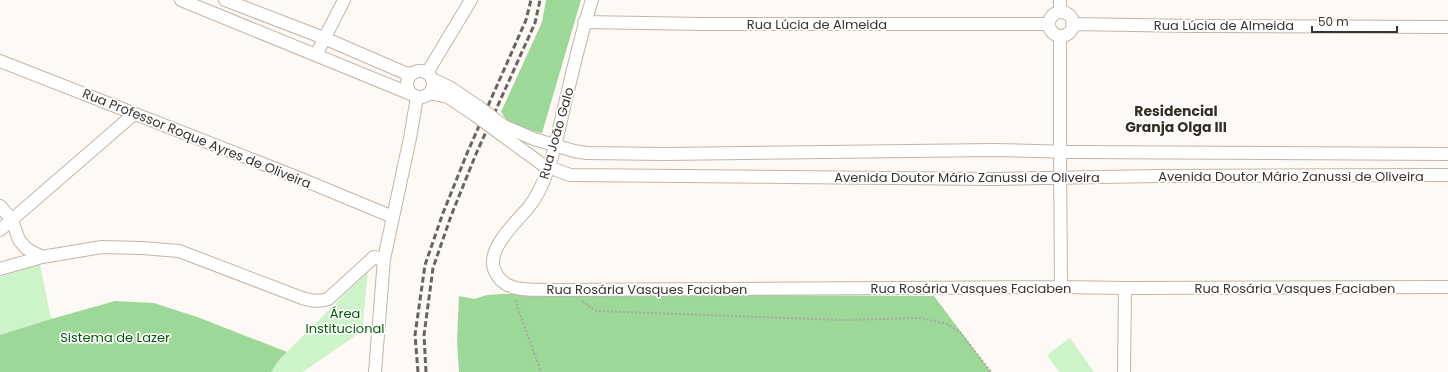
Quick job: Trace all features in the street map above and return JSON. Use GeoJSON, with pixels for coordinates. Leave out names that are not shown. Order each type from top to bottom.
{"type":"FeatureCollection","features":[{"type":"Feature","properties":{"kind":"street"},"geometry":{"type":"LineString","coordinates":[[181,0],[414,95],[424,96],[430,93],[448,97],[477,111]]}},
{"type":"Feature","properties":{"kind":"street"},"geometry":{"type":"LineString","coordinates":[[225,0],[412,74]]}},
{"type":"Feature","properties":{"kind":"street"},"geometry":{"type":"LineString","coordinates":[[316,55],[344,0]]}},
{"type":"Feature","properties":{"kind":"street"},"geometry":{"type":"LineString","coordinates":[[429,76],[471,0]]}},
{"type":"Feature","properties":{"kind":"street","name":"Rua João Galo"},"geometry":{"type":"LineString","coordinates":[[511,288],[502,283],[494,269],[493,258],[497,247],[505,235],[530,206],[540,188],[555,145],[584,22],[592,0]]}},
{"type":"Feature","properties":{"kind":"street"},"geometry":{"type":"LineString","coordinates":[[1060,0],[1060,12]]}},
{"type":"Feature","properties":{"kind":"street"},"geometry":{"type":"LineString","coordinates":[[1060,12],[1067,15],[1072,24],[1069,33],[1060,36],[1052,33],[1049,24],[1053,16],[1060,12]]}},
{"type":"Feature","properties":{"kind":"street","name":"Rua Lúcia de Almeida"},"geometry":{"type":"LineString","coordinates":[[584,22],[704,24],[1049,24]]}},
{"type":"Feature","properties":{"kind":"street","name":"Rua Lúcia de Almeida"},"geometry":{"type":"LineString","coordinates":[[1072,24],[1195,26],[1448,26]]}},
{"type":"Feature","properties":{"kind":"street"},"geometry":{"type":"LineString","coordinates":[[1060,36],[1061,287]]}},
{"type":"Feature","properties":{"kind":"street","name":"Rua Professor Roque Ayres de Oliveira"},"geometry":{"type":"LineString","coordinates":[[0,61],[299,178],[393,217]]}},
{"type":"Feature","properties":{"kind":"street"},"geometry":{"type":"LineString","coordinates":[[375,372],[384,259],[410,138],[414,95],[407,87],[408,80],[412,74],[420,71],[451,88],[477,111],[501,129]]}},
{"type":"Feature","properties":{"kind":"street"},"geometry":{"type":"LineString","coordinates":[[429,76],[433,86],[430,93]]}},
{"type":"Feature","properties":{"kind":"street"},"geometry":{"type":"LineString","coordinates":[[106,139],[121,108]]}},
{"type":"Feature","properties":{"kind":"street"},"geometry":{"type":"LineString","coordinates":[[0,230],[134,114]]}},
{"type":"Feature","properties":{"kind":"street","name":"Avenida Doutor Mário Zanussi de Oliveira"},"geometry":{"type":"LineString","coordinates":[[501,129],[587,154],[994,150],[1060,152],[1448,154]]}},
{"type":"Feature","properties":{"kind":"street","name":"Avenida Doutor Mário Zanussi de Oliveira"},"geometry":{"type":"LineString","coordinates":[[501,129],[543,165],[570,175],[995,179],[1060,177],[1448,175]]}},
{"type":"Feature","properties":{"kind":"street"},"geometry":{"type":"LineString","coordinates":[[0,206],[12,220],[19,240],[27,249],[42,257]]}},
{"type":"Feature","properties":{"kind":"street"},"geometry":{"type":"LineString","coordinates":[[0,269],[42,257],[102,246],[179,251],[302,298],[321,302],[328,299],[374,257],[384,259]]}},
{"type":"Feature","properties":{"kind":"street","name":"Rua Rosária Vasques Faciaben"},"geometry":{"type":"LineString","coordinates":[[511,288],[566,290],[1061,287],[1448,287]]}},
{"type":"Feature","properties":{"kind":"street"},"geometry":{"type":"LineString","coordinates":[[1124,372],[1125,288]]}},
{"type":"Feature","properties":{"kind":"path"},"geometry":{"type":"LineString","coordinates":[[511,288],[541,372]]}},
{"type":"Feature","properties":{"kind":"path"},"geometry":{"type":"LineString","coordinates":[[566,290],[596,311],[843,320],[921,318],[947,324],[960,332],[991,372]]}},
{"type":"Feature","properties":{"kind":"green space"},"geometry":{"type":"Polygon","coordinates":[[[546,0],[581,0],[542,133],[522,129],[509,123],[501,112],[542,22],[546,0]]]}},
{"type":"Feature","properties":{"kind":"green space"},"geometry":{"type":"Polygon","coordinates":[[[40,264],[51,319],[0,335],[0,277],[40,264]]]}},
{"type":"Feature","properties":{"kind":"green space","name":"Área Institucional"},"geometry":{"type":"Polygon","coordinates":[[[368,271],[362,331],[303,372],[271,372],[279,360],[368,271]]]}},
{"type":"Feature","properties":{"kind":"green space"},"geometry":{"type":"Polygon","coordinates":[[[487,295],[934,296],[991,372],[459,372],[457,341],[459,296],[474,299],[487,295]]]}},
{"type":"Feature","properties":{"kind":"green space","name":"Sistema de Lazer"},"geometry":{"type":"Polygon","coordinates":[[[115,301],[154,303],[200,318],[287,352],[279,360],[271,372],[0,372],[0,335],[115,301]]]}},
{"type":"Feature","properties":{"kind":"green space"},"geometry":{"type":"Polygon","coordinates":[[[1070,338],[1094,372],[1059,372],[1047,355],[1070,338]]]}},
{"type":"Feature","properties":{"kind":"railway"},"geometry":{"type":"LineString","coordinates":[[418,372],[415,335],[425,265],[443,213],[468,151],[526,20],[531,0]]}},
{"type":"Feature","properties":{"kind":"railway"},"geometry":{"type":"LineString","coordinates":[[426,372],[424,335],[433,268],[451,216],[476,154],[535,23],[540,0]]}},
{"type":"Feature","properties":{"kind":"district","name":"Residencial Granja Olga III"},"geometry":{"type":"Point","coordinates":[1176,120]}}]}
